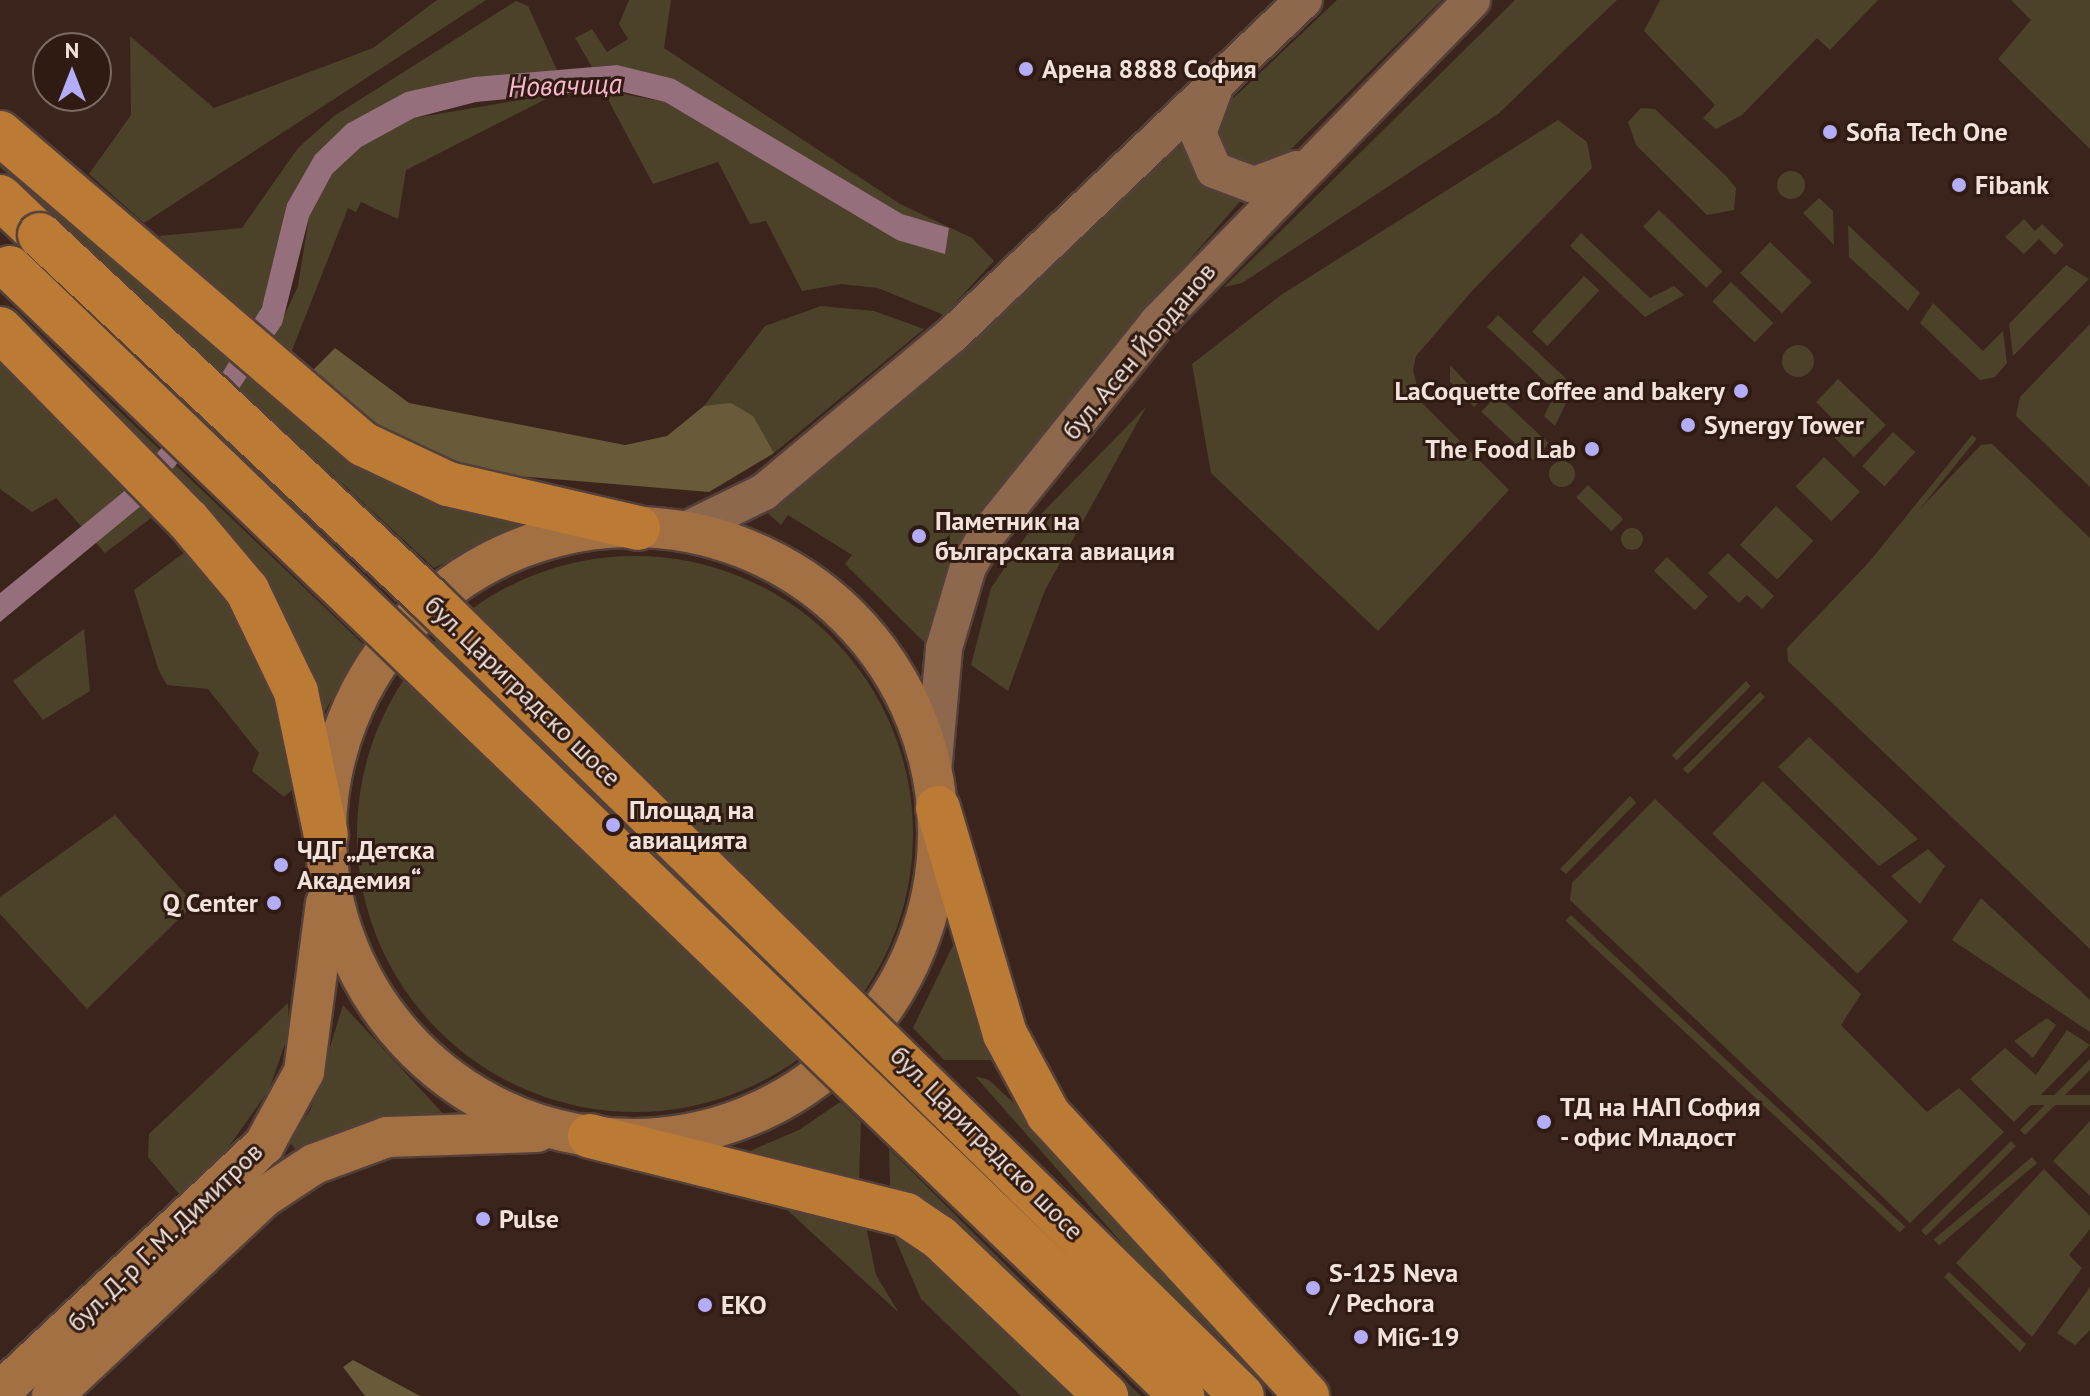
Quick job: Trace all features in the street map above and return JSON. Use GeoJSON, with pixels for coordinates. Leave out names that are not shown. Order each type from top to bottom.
{"type":"FeatureCollection","features":[{"type":"Feature","properties":{"kind":"highway"},"geometry":{"type":"LineString","coordinates":[[0,133],[363,444],[448,484],[638,528]]}},
{"type":"Feature","properties":{"kind":"highway","name":"бул. Цариградско шосе"},"geometry":{"type":"LineString","coordinates":[[0,197],[450,619],[1242,1396]]}},
{"type":"Feature","properties":{"kind":"highway","name":"бул. Цариградско шосе"},"geometry":{"type":"LineString","coordinates":[[5,264],[1182,1396]]}},
{"type":"Feature","properties":{"kind":"highway"},"geometry":{"type":"LineString","coordinates":[[0,329],[188,520],[247,590],[296,692],[327,854]]}},
{"type":"Feature","properties":{"kind":"highway"},"geometry":{"type":"LineString","coordinates":[[935,790],[1005,1034],[1048,1114],[1307,1396]]}},
{"type":"Feature","properties":{"kind":"highway"},"geometry":{"type":"LineString","coordinates":[[579,1134],[906,1215],[939,1237],[1106,1396]]}},
{"type":"Feature","properties":{"kind":"main road"},"geometry":{"type":"LineString","coordinates":[[682,532],[764,492],[860,412],[1304,0]]}},
{"type":"Feature","properties":{"kind":"main road","name":"бул. Асен Йорданов"},"geometry":{"type":"LineString","coordinates":[[935,790],[944,648],[968,567],[985,537],[1157,323],[1305,164],[1472,0]]}},
{"type":"Feature","properties":{"kind":"main road"},"geometry":{"type":"LineString","coordinates":[[1219,82],[1198,133],[1214,170],[1254,185],[1305,164]]}},
{"type":"Feature","properties":{"kind":"main road","name":"бул. Д-р Г. М. Димитров"},"geometry":{"type":"LineString","coordinates":[[0,1392],[264,1145],[288,1109],[316,1022],[331,774],[349,716],[378,662],[417,616],[464,578],[518,549],[577,533],[638,528],[682,532],[773,562],[846,615],[895,675],[935,790],[934,888],[923,931],[881,1011],[846,1052],[782,1100],[708,1129],[579,1134],[423,1132],[314,1164],[264,1197],[52,1396]]}},
{"type":"Feature","properties":{"kind":"main road"},"geometry":{"type":"LineString","coordinates":[[327,854],[350,954],[394,1025],[467,1090],[579,1134]]}},
{"type":"Feature","properties":{"kind":"shaded area"},"geometry":{"type":"Polygon","coordinates":[[[437,0],[486,0],[144,223],[89,174],[131,115],[130,36],[214,108],[373,48],[437,0]]]}},
{"type":"Feature","properties":{"kind":"shaded area"},"geometry":{"type":"Polygon","coordinates":[[[629,0],[671,0],[664,48],[900,204],[972,238],[994,261],[944,315],[878,288],[841,284],[802,291],[766,221],[750,224],[718,162],[653,184],[603,90],[665,102],[897,240],[949,228],[902,214],[617,65],[592,67],[575,38],[592,29],[607,52],[628,39],[619,24],[629,0]]]}},
{"type":"Feature","properties":{"kind":"shaded area"},"geometry":{"type":"Polygon","coordinates":[[[1337,0],[1442,0],[1279,161],[1256,169],[1231,165],[1213,135],[1222,109],[1337,0]]]}},
{"type":"Feature","properties":{"kind":"shaded area"},"geometry":{"type":"Polygon","coordinates":[[[1515,0],[1617,0],[1498,114],[1242,283],[1224,287],[1515,0]]]}},
{"type":"Feature","properties":{"kind":"shaded area"},"geometry":{"type":"Polygon","coordinates":[[[1660,0],[1878,0],[1830,50],[1817,38],[1742,115],[1716,129],[1703,118],[1715,105],[1644,31],[1660,0]]]}},
{"type":"Feature","properties":{"kind":"shaded area"},"geometry":{"type":"Polygon","coordinates":[[[2011,0],[2090,0],[2090,149],[1998,59],[2031,20],[2011,0]]]}},
{"type":"Feature","properties":{"kind":"shaded area"},"geometry":{"type":"Polygon","coordinates":[[[516,1],[528,6],[557,70],[406,92],[287,204],[274,277],[255,322],[159,236],[242,228],[298,148],[334,116],[516,1]]]}},
{"type":"Feature","properties":{"kind":"shaded area"},"geometry":{"type":"Polygon","coordinates":[[[556,94],[406,170],[398,219],[361,202],[356,212],[348,208],[291,353],[274,338],[298,286],[309,217],[332,174],[361,147],[414,118],[556,94]]]}},
{"type":"Feature","properties":{"kind":"shaded area"},"geometry":{"type":"Polygon","coordinates":[[[1641,108],[1655,109],[1727,177],[1736,188],[1734,210],[1707,215],[1636,145],[1628,122],[1641,108]]]}},
{"type":"Feature","properties":{"kind":"shaded area"},"geometry":{"type":"Polygon","coordinates":[[[1558,120],[1587,142],[1592,168],[1471,292],[1416,356],[1413,370],[1421,402],[1509,490],[1378,631],[1211,473],[1192,364],[1281,295],[1558,120]]]}},
{"type":"Feature","properties":{"kind":"shaded area"},"geometry":{"type":"Polygon","coordinates":[[[1182,145],[1212,187],[1242,199],[1126,333],[931,649],[845,564],[852,555],[788,515],[781,525],[764,510],[960,353],[1182,145]]]}},
{"type":"Feature","properties":{"kind":"shaded area"},"geometry":{"type":"Polygon","coordinates":[[[0,150],[288,399],[520,527],[434,568],[0,167],[0,150]]]}},
{"type":"Feature","properties":{"kind":"shaded area"},"geometry":{"type":"Polygon","coordinates":[[[1791,171],[1801,175],[1805,185],[1801,195],[1791,199],[1781,195],[1777,185],[1781,175],[1791,171]]]}},
{"type":"Feature","properties":{"kind":"shaded area"},"geometry":{"type":"Polygon","coordinates":[[[1819,198],[1833,211],[1834,245],[1803,213],[1819,198]]]}},
{"type":"Feature","properties":{"kind":"shaded area"},"geometry":{"type":"Polygon","coordinates":[[[1659,210],[1722,271],[1706,288],[1643,227],[1659,210]]]}},
{"type":"Feature","properties":{"kind":"shaded area"},"geometry":{"type":"Polygon","coordinates":[[[2024,219],[2035,231],[2042,224],[2064,245],[2055,255],[2039,239],[2024,254],[2005,237],[2024,219]]]}},
{"type":"Feature","properties":{"kind":"shaded area"},"geometry":{"type":"Polygon","coordinates":[[[1848,225],[1920,293],[1908,311],[1849,257],[1848,225]]]}},
{"type":"Feature","properties":{"kind":"shaded area"},"geometry":{"type":"Polygon","coordinates":[[[1581,233],[1650,298],[1674,286],[1684,295],[1645,317],[1570,246],[1581,233]]]}},
{"type":"Feature","properties":{"kind":"shaded area"},"geometry":{"type":"Polygon","coordinates":[[[1770,242],[1812,282],[1782,313],[1740,273],[1770,242]]]}},
{"type":"Feature","properties":{"kind":"shaded area"},"geometry":{"type":"Polygon","coordinates":[[[2066,265],[2089,279],[2013,356],[2009,324],[2066,265]]]}},
{"type":"Feature","properties":{"kind":"shaded area"},"geometry":{"type":"Polygon","coordinates":[[[1584,276],[1599,290],[1548,346],[1532,332],[1584,276]]]}},
{"type":"Feature","properties":{"kind":"shaded area"},"geometry":{"type":"Polygon","coordinates":[[[1731,282],[1773,323],[1755,342],[1712,301],[1731,282]]]}},
{"type":"Feature","properties":{"kind":"shaded area"},"geometry":{"type":"Polygon","coordinates":[[[0,297],[363,644],[325,711],[128,430],[0,297]]]}},
{"type":"Feature","properties":{"kind":"shaded area"},"geometry":{"type":"Polygon","coordinates":[[[1933,303],[1983,351],[2003,331],[2007,363],[1995,377],[1980,380],[1920,323],[1933,303]]]}},
{"type":"Feature","properties":{"kind":"shaded area"},"geometry":{"type":"Polygon","coordinates":[[[821,306],[874,311],[924,329],[774,453],[752,416],[704,406],[765,326],[821,306]]]}},
{"type":"Feature","properties":{"kind":"shaded area"},"geometry":{"type":"Polygon","coordinates":[[[1498,315],[1574,386],[1555,426],[1544,416],[1556,392],[1487,327],[1498,315]]]}},
{"type":"Feature","properties":{"kind":"shaded area"},"geometry":{"type":"Polygon","coordinates":[[[2090,324],[2090,487],[2016,416],[2020,397],[2090,324]]]}},
{"type":"Feature","properties":{"kind":"shaded area"},"geometry":{"type":"Polygon","coordinates":[[[1798,345],[1810,349],[1814,361],[1810,373],[1798,377],[1786,373],[1782,361],[1786,349],[1798,345]]]}},
{"type":"Feature","properties":{"kind":"shaded area"},"geometry":{"type":"Polygon","coordinates":[[[335,348],[409,403],[625,445],[667,436],[704,406],[731,403],[753,416],[774,453],[709,492],[493,474],[444,462],[360,414],[312,371],[335,348]]]}},
{"type":"Feature","properties":{"kind":"shaded area"},"geometry":{"type":"Polygon","coordinates":[[[0,361],[151,518],[105,553],[56,498],[32,512],[0,489],[0,361]]]}},
{"type":"Feature","properties":{"kind":"shaded area"},"geometry":{"type":"Polygon","coordinates":[[[1450,365],[1482,399],[1474,407],[1450,382],[1450,365]]]}},
{"type":"Feature","properties":{"kind":"shaded area"},"geometry":{"type":"Polygon","coordinates":[[[1838,379],[1886,425],[1854,457],[1823,426],[1831,417],[1816,402],[1838,379]]]}},
{"type":"Feature","properties":{"kind":"shaded area"},"geometry":{"type":"Polygon","coordinates":[[[1497,395],[1549,443],[1533,460],[1481,412],[1497,395]]]}},
{"type":"Feature","properties":{"kind":"shaded area"},"geometry":{"type":"Polygon","coordinates":[[[1146,407],[1045,590],[1008,691],[971,665],[991,588],[1041,514],[1146,407]]]}},
{"type":"Feature","properties":{"kind":"shaded area"},"geometry":{"type":"Polygon","coordinates":[[[1893,432],[1915,452],[1885,486],[1862,466],[1893,432]]]}},
{"type":"Feature","properties":{"kind":"shaded area"},"geometry":{"type":"Polygon","coordinates":[[[1972,435],[1977,439],[1799,658],[1795,654],[1972,435]]]}},
{"type":"Feature","properties":{"kind":"shaded area"},"geometry":{"type":"Polygon","coordinates":[[[1992,444],[2090,538],[2090,949],[1788,661],[1787,648],[1981,445],[1992,444]]]}},
{"type":"Feature","properties":{"kind":"shaded area"},"geometry":{"type":"Polygon","coordinates":[[[1824,457],[1860,492],[1831,521],[1796,486],[1824,457]]]}},
{"type":"Feature","properties":{"kind":"shaded area"},"geometry":{"type":"Polygon","coordinates":[[[1562,461],[1572,464],[1575,474],[1572,484],[1562,487],[1552,484],[1549,474],[1552,464],[1562,461]]]}},
{"type":"Feature","properties":{"kind":"shaded area"},"geometry":{"type":"Polygon","coordinates":[[[1588,485],[1623,519],[1611,531],[1576,497],[1588,485]]]}},
{"type":"Feature","properties":{"kind":"shaded area"},"geometry":{"type":"Polygon","coordinates":[[[1776,506],[1813,541],[1777,580],[1740,545],[1776,506]]]}},
{"type":"Feature","properties":{"kind":"shaded area"},"geometry":{"type":"Polygon","coordinates":[[[1632,528],[1640,531],[1643,539],[1640,547],[1632,550],[1624,547],[1621,539],[1624,531],[1632,528]]]}},
{"type":"Feature","properties":{"kind":"shaded area"},"geometry":{"type":"Polygon","coordinates":[[[185,552],[224,595],[274,692],[292,790],[284,797],[252,771],[259,753],[208,689],[167,685],[159,671],[134,590],[185,552]]]}},
{"type":"Feature","properties":{"kind":"shaded area"},"geometry":{"type":"Polygon","coordinates":[[[1728,553],[1774,596],[1762,609],[1747,595],[1739,603],[1708,573],[1728,553]]]}},
{"type":"Feature","properties":{"kind":"shaded area"},"geometry":{"type":"Polygon","coordinates":[[[635,556],[689,562],[741,577],[789,603],[831,638],[866,680],[892,728],[907,780],[913,834],[907,888],[892,940],[866,988],[831,1030],[789,1065],[741,1091],[689,1106],[635,1112],[581,1106],[529,1091],[481,1065],[439,1030],[404,988],[378,940],[363,888],[357,834],[363,780],[378,728],[404,680],[439,638],[481,603],[529,577],[581,562],[635,556]]]}},
{"type":"Feature","properties":{"kind":"shaded area"},"geometry":{"type":"Polygon","coordinates":[[[1667,557],[1708,597],[1695,610],[1654,571],[1667,557]]]}},
{"type":"Feature","properties":{"kind":"shaded area"},"geometry":{"type":"Polygon","coordinates":[[[84,629],[90,691],[43,720],[13,681],[84,629]]]}},
{"type":"Feature","properties":{"kind":"shaded area"},"geometry":{"type":"Polygon","coordinates":[[[1746,681],[1751,686],[1677,760],[1672,755],[1746,681]]]}},
{"type":"Feature","properties":{"kind":"shaded area"},"geometry":{"type":"Polygon","coordinates":[[[1760,692],[1765,697],[1688,774],[1683,769],[1760,692]]]}},
{"type":"Feature","properties":{"kind":"shaded area"},"geometry":{"type":"Polygon","coordinates":[[[1809,737],[1918,839],[1879,866],[1778,767],[1809,737]]]}},
{"type":"Feature","properties":{"kind":"shaded area"},"geometry":{"type":"Polygon","coordinates":[[[1763,781],[1908,921],[1858,974],[1712,834],[1763,781]]]}},
{"type":"Feature","properties":{"kind":"shaded area"},"geometry":{"type":"Polygon","coordinates":[[[1630,796],[1636,803],[1566,874],[1560,869],[1630,796]]]}},
{"type":"Feature","properties":{"kind":"shaded area"},"geometry":{"type":"Polygon","coordinates":[[[1655,799],[1861,994],[1841,1025],[1927,1112],[1959,1088],[2004,1132],[1910,1223],[1570,900],[1572,883],[1655,799]]]}},
{"type":"Feature","properties":{"kind":"shaded area"},"geometry":{"type":"Polygon","coordinates":[[[115,815],[194,904],[87,1009],[0,914],[0,897],[115,815]]]}},
{"type":"Feature","properties":{"kind":"shaded area"},"geometry":{"type":"Polygon","coordinates":[[[1928,849],[1945,866],[1920,904],[1891,876],[1928,849]]]}},
{"type":"Feature","properties":{"kind":"shaded area"},"geometry":{"type":"Polygon","coordinates":[[[1981,898],[2090,1000],[2090,1032],[1952,940],[1981,898]]]}},
{"type":"Feature","properties":{"kind":"shaded area"},"geometry":{"type":"Polygon","coordinates":[[[1571,915],[1905,1227],[1900,1233],[1566,921],[1571,915]]]}},
{"type":"Feature","properties":{"kind":"shaded area"},"geometry":{"type":"Polygon","coordinates":[[[957,937],[997,1060],[944,1060],[913,1028],[957,937]]]}},
{"type":"Feature","properties":{"kind":"shaded area"},"geometry":{"type":"Polygon","coordinates":[[[288,1003],[289,1032],[269,1090],[220,1159],[179,1194],[148,1157],[149,1134],[288,1003]]]}},
{"type":"Feature","properties":{"kind":"shaded area"},"geometry":{"type":"Polygon","coordinates":[[[343,1005],[447,1118],[301,1155],[289,1142],[311,1109],[343,1005]]]}},
{"type":"Feature","properties":{"kind":"shaded area"},"geometry":{"type":"Polygon","coordinates":[[[2047,1018],[2056,1025],[2033,1058],[2014,1041],[2047,1018]]]}},
{"type":"Feature","properties":{"kind":"shaded area"},"geometry":{"type":"Polygon","coordinates":[[[2067,1030],[2090,1045],[2014,1122],[1970,1079],[2005,1048],[2036,1075],[2067,1030]]]}},
{"type":"Feature","properties":{"kind":"shaded area"},"geometry":{"type":"Polygon","coordinates":[[[2090,1059],[2090,1070],[2025,1135],[2020,1130],[2090,1059]]]}},
{"type":"Feature","properties":{"kind":"shaded area"},"geometry":{"type":"Polygon","coordinates":[[[975,1076],[989,1080],[1014,1103],[1279,1396],[1129,1251],[975,1076]]]}},
{"type":"Feature","properties":{"kind":"shaded area"},"geometry":{"type":"Polygon","coordinates":[[[2018,1095],[2090,1095],[2090,1105],[2018,1105],[2018,1095]]]}},
{"type":"Feature","properties":{"kind":"shaded area"},"geometry":{"type":"Polygon","coordinates":[[[840,1102],[861,1122],[859,1179],[729,1160],[799,1130],[840,1102]]]}},
{"type":"Feature","properties":{"kind":"shaded area"},"geometry":{"type":"Polygon","coordinates":[[[2090,1121],[2090,1196],[2053,1161],[2090,1121]]]}},
{"type":"Feature","properties":{"kind":"shaded area"},"geometry":{"type":"Polygon","coordinates":[[[2011,1141],[2016,1146],[1926,1236],[1921,1231],[2011,1141]]]}},
{"type":"Feature","properties":{"kind":"shaded area"},"geometry":{"type":"Polygon","coordinates":[[[889,1149],[1141,1396],[1126,1396],[911,1196],[890,1186],[889,1149]]]}},
{"type":"Feature","properties":{"kind":"shaded area"},"geometry":{"type":"Polygon","coordinates":[[[2032,1157],[2037,1163],[1939,1245],[1934,1239],[2032,1157]]]}},
{"type":"Feature","properties":{"kind":"shaded area"},"geometry":{"type":"Polygon","coordinates":[[[2044,1169],[2090,1216],[2090,1229],[2069,1255],[2082,1268],[2032,1337],[1956,1263],[2044,1169]]]}},
{"type":"Feature","properties":{"kind":"shaded area"},"geometry":{"type":"Polygon","coordinates":[[[770,1194],[863,1211],[876,1275],[899,1313],[770,1194]]]}},
{"type":"Feature","properties":{"kind":"shaded area"},"geometry":{"type":"Polygon","coordinates":[[[888,1222],[1090,1396],[1021,1396],[921,1299],[888,1222]]]}},
{"type":"Feature","properties":{"kind":"shaded area"},"geometry":{"type":"Polygon","coordinates":[[[1949,1272],[2026,1344],[2020,1352],[1944,1277],[1949,1272]]]}},
{"type":"Feature","properties":{"kind":"shaded area"},"geometry":{"type":"Polygon","coordinates":[[[2090,1287],[2090,1330],[2075,1345],[2057,1333],[2090,1287]]]}},
{"type":"Feature","properties":{"kind":"shaded area"},"geometry":{"type":"Polygon","coordinates":[[[353,1360],[420,1396],[365,1396],[343,1367],[353,1360]]]}},
{"type":"Feature","properties":{"kind":"water","name":"Новачица"},"geometry":{"type":"Polygon","coordinates":[[[617,65],[674,79],[902,214],[949,228],[945,254],[897,240],[665,102],[611,89],[476,102],[414,118],[361,147],[332,174],[309,217],[282,324],[234,396],[142,505],[0,622],[0,593],[127,489],[217,382],[262,307],[287,204],[315,155],[347,124],[406,92],[474,77],[617,65]]]}},
{"type":"Feature","properties":{"kind":"place","name":"Арена 8888 София"},"geometry":{"type":"Point","coordinates":[1026,69]}},
{"type":"Feature","properties":{"kind":"place","name":"Sofia Tech One"},"geometry":{"type":"Point","coordinates":[1830,132]}},
{"type":"Feature","properties":{"kind":"place","name":"Fibank"},"geometry":{"type":"Point","coordinates":[1959,185]}},
{"type":"Feature","properties":{"kind":"place","name":"LaCoquette Coffee and bakery"},"geometry":{"type":"Point","coordinates":[1741,391]}},
{"type":"Feature","properties":{"kind":"place","name":"Synergy Tower"},"geometry":{"type":"Point","coordinates":[1688,425]}},
{"type":"Feature","properties":{"kind":"place","name":"The Food Lab"},"geometry":{"type":"Point","coordinates":[1592,449]}},
{"type":"Feature","properties":{"kind":"place","name":"Паметник на българската авиация"},"geometry":{"type":"Point","coordinates":[919,536]}},
{"type":"Feature","properties":{"kind":"place","name":"Площад на авиацията"},"geometry":{"type":"Point","coordinates":[613,825]}},
{"type":"Feature","properties":{"kind":"place","name":"ЧДГ „Детска Академия“"},"geometry":{"type":"Point","coordinates":[281,865]}},
{"type":"Feature","properties":{"kind":"place","name":"Q Center"},"geometry":{"type":"Point","coordinates":[274,903]}},
{"type":"Feature","properties":{"kind":"place","name":"ТД на НАП София - офис Младост"},"geometry":{"type":"Point","coordinates":[1544,1122]}},
{"type":"Feature","properties":{"kind":"place","name":"Pulse"},"geometry":{"type":"Point","coordinates":[483,1219]}},
{"type":"Feature","properties":{"kind":"place","name":"S-125 Neva / Pechora"},"geometry":{"type":"Point","coordinates":[1313,1288]}},
{"type":"Feature","properties":{"kind":"place","name":"EKO"},"geometry":{"type":"Point","coordinates":[705,1305]}},
{"type":"Feature","properties":{"kind":"place","name":"MiG-19"},"geometry":{"type":"Point","coordinates":[1361,1337]}}]}
